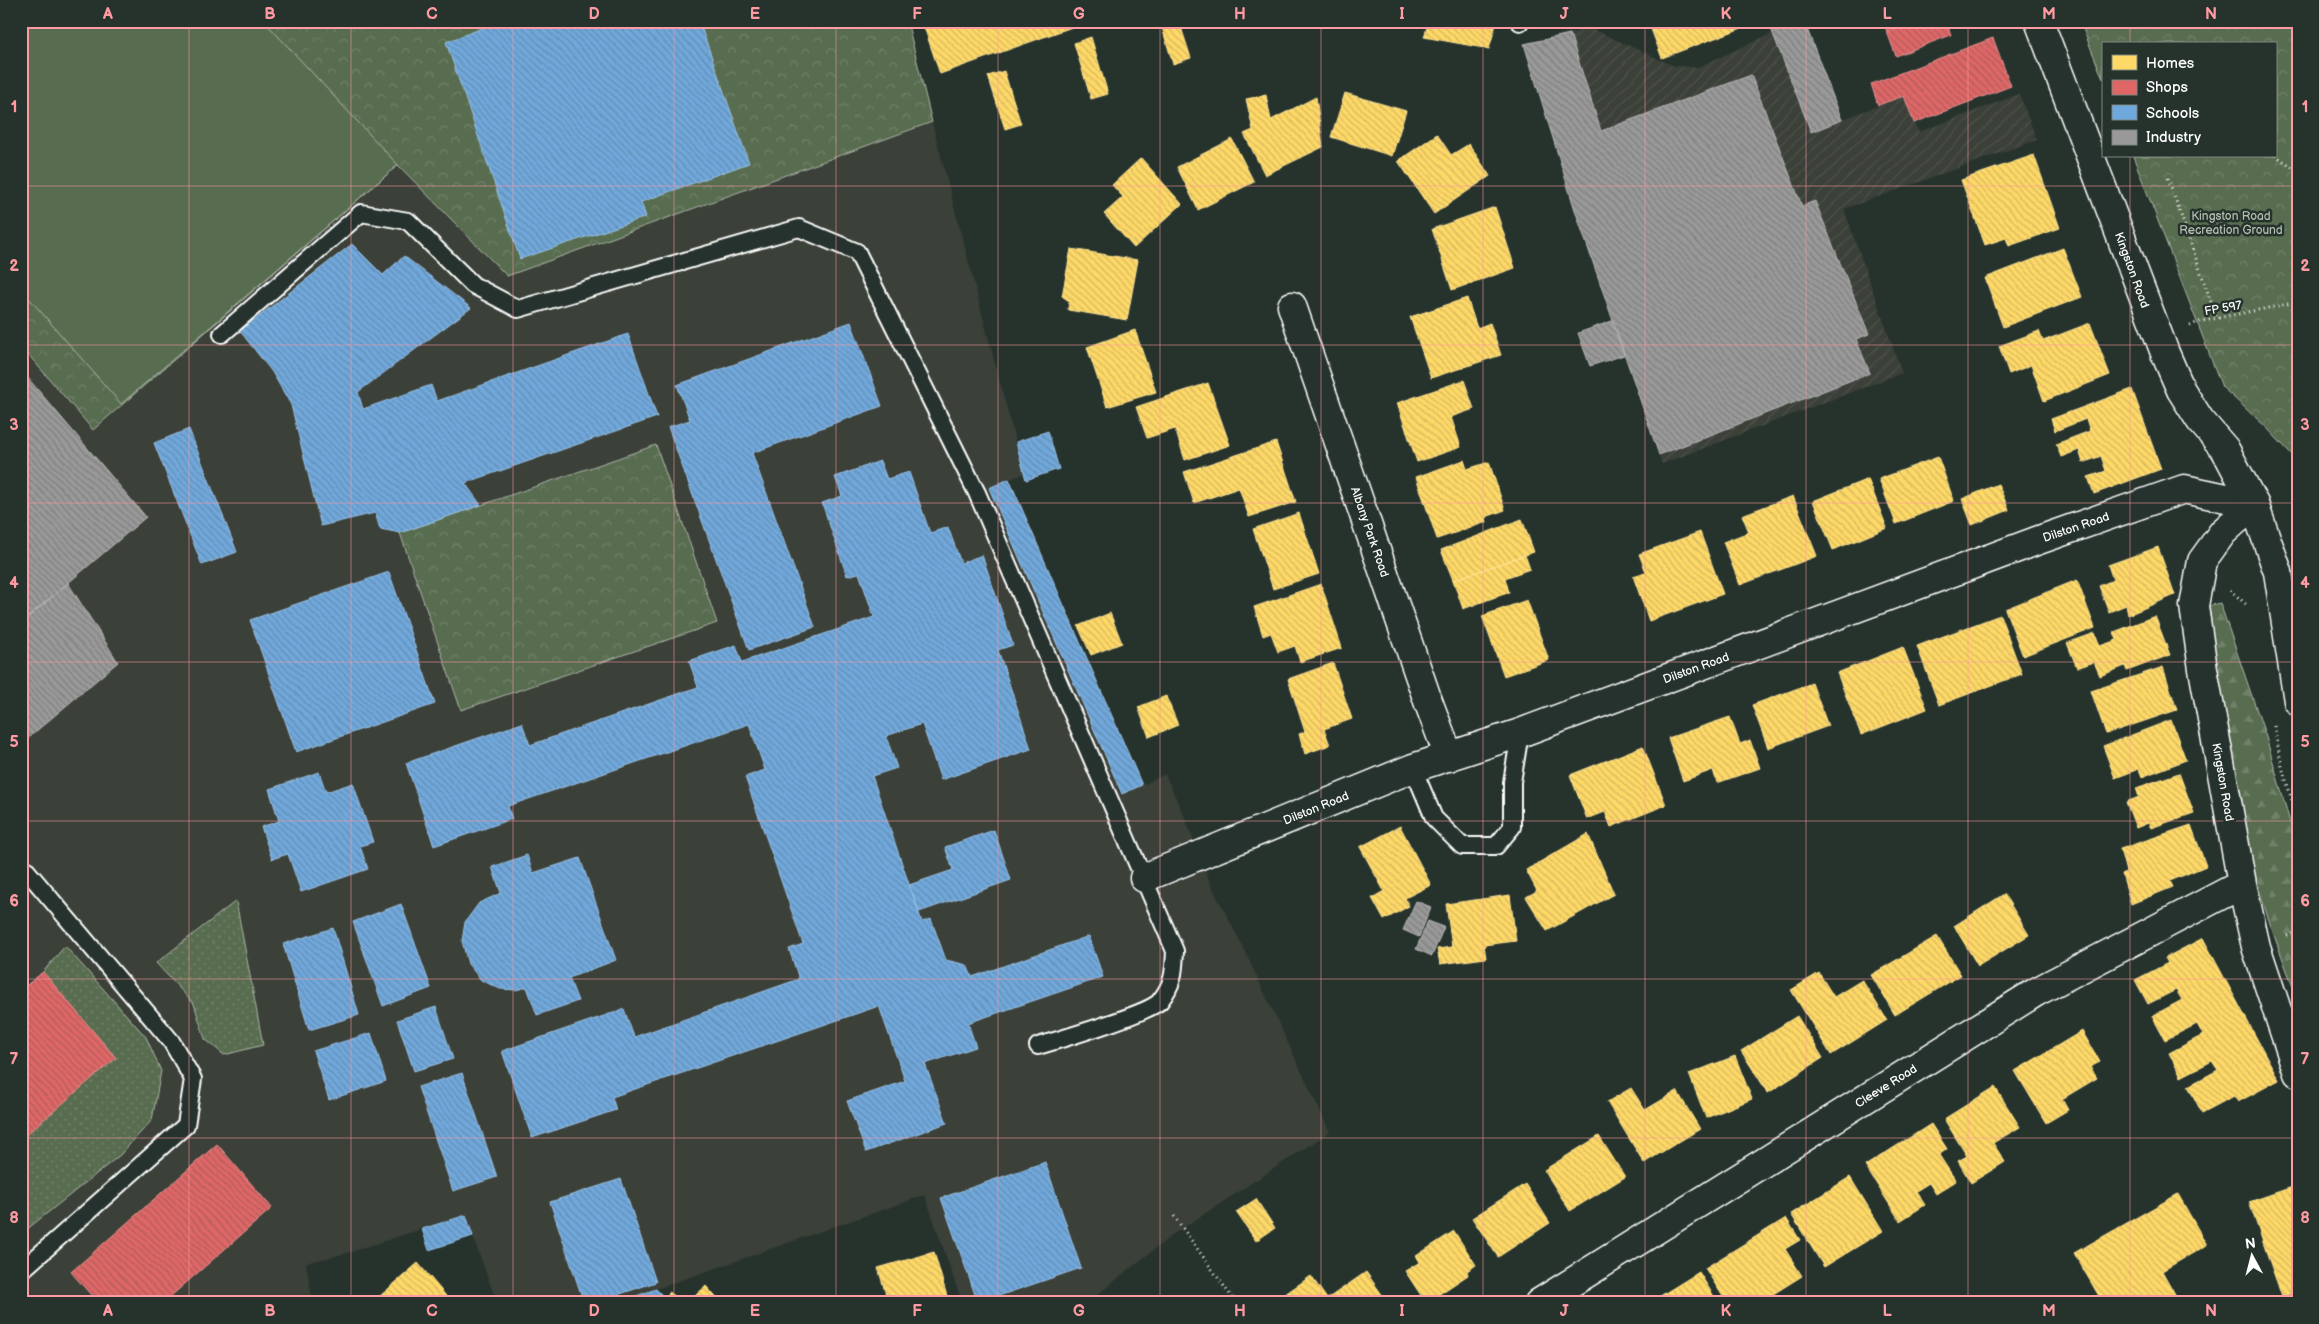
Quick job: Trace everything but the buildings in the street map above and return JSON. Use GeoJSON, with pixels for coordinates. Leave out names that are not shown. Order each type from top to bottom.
{"type":"FeatureCollection","features":[{"type":"Feature","properties":{"kind":"street","name":"Kingston Road"},"geometry":{"type":"LineString","coordinates":[[2039,21],[2164,353],[2181,390],[2200,420],[2225,449],[2254,504],[2278,572],[2297,696]]}},
{"type":"Feature","properties":{"kind":"street","name":"Albany Park Road"},"geometry":{"type":"LineString","coordinates":[[1292,306],[1424,692],[1449,757]]}},
{"type":"Feature","properties":{"kind":"street","name":"Dilston Road"},"geometry":{"type":"LineString","coordinates":[[1144,878],[1413,768],[1520,733],[2039,540],[2184,489],[2254,504]]}},
{"type":"Feature","properties":{"kind":"street","name":"Kingston Road"},"geometry":{"type":"LineString","coordinates":[[2254,504],[2223,532],[2202,561],[2194,606],[2202,669],[2242,884],[2256,947],[2298,1073]]}},
{"type":"Feature","properties":{"kind":"street","name":"Cleeve Road"},"geometry":{"type":"LineString","coordinates":[[1539,1303],[2036,992],[2242,884]]}},
{"type":"Feature","properties":{"kind":"lane"},"geometry":{"type":"LineString","coordinates":[[222,334],[361,213],[408,221],[473,286],[518,309],[799,228],[858,252],[977,493],[1174,951],[1173,978],[1158,1003],[1120,1020],[1038,1046]]}},
{"type":"Feature","properties":{"kind":"lane"},"geometry":{"type":"LineString","coordinates":[[1413,768],[1434,818],[1462,846],[1496,846],[1512,827],[1512,782],[1520,733]]}},
{"type":"Feature","properties":{"kind":"lane"},"geometry":{"type":"LineString","coordinates":[[21,864],[171,1041],[193,1079],[186,1125],[21,1271]]}},
{"type":"Feature","properties":{"kind":"path"},"geometry":{"type":"LineString","coordinates":[[2276,157],[2298,171]]}},
{"type":"Feature","properties":{"kind":"path"},"geometry":{"type":"LineString","coordinates":[[2168,178],[2217,319]]}},
{"type":"Feature","properties":{"kind":"path","name":"FP 597"},"geometry":{"type":"LineString","coordinates":[[2185,329],[2198,322],[2298,302]]}},
{"type":"Feature","properties":{"kind":"path"},"geometry":{"type":"LineString","coordinates":[[2284,937],[2298,932]]}},
{"type":"Feature","properties":{"kind":"path"},"geometry":{"type":"LineString","coordinates":[[1174,1216],[1236,1303]]}},
{"type":"Feature","properties":{"kind":"shaded area"},"geometry":{"type":"Polygon","coordinates":[[[21,21],[907,21],[1024,474],[1010,479],[1142,785],[1165,774],[1185,818],[1211,885],[1241,943],[1330,1132],[1175,1233],[1087,1303],[962,1303],[925,1195],[616,1303],[497,1303],[465,1215],[348,1253],[306,1263],[313,1303],[21,1303],[21,21]]]}},
{"type":"Feature","properties":{"kind":"shaded area"},"geometry":{"type":"Polygon","coordinates":[[[1590,28],[1674,66],[1698,67],[1773,33],[1811,131],[1904,96],[1919,132],[2019,94],[2037,140],[1844,209],[1902,373],[1662,464],[1575,210],[1524,44],[1590,28]]]}},
{"type":"Feature","properties":{"kind":"green space"},"geometry":{"type":"Polygon","coordinates":[[[21,21],[907,21],[932,122],[507,276],[398,165],[93,430],[21,346],[21,21]]]}},
{"type":"Feature","properties":{"kind":"green space"},"geometry":{"type":"Polygon","coordinates":[[[21,21],[264,21],[398,165],[121,404],[21,289],[21,21]]]}},
{"type":"Feature","properties":{"kind":"green space","name":"Kingston Road Recreation Ground"},"geometry":{"type":"Polygon","coordinates":[[[2080,21],[2298,21],[2298,461],[2265,426],[2222,387],[2134,158],[2276,158],[2276,42],[2102,42],[2102,76],[2080,21]]]}},
{"type":"Feature","properties":{"kind":"green space"},"geometry":{"type":"Polygon","coordinates":[[[656,445],[717,623],[461,710],[400,533],[656,445]]]}},
{"type":"Feature","properties":{"kind":"green space"},"geometry":{"type":"Polygon","coordinates":[[[2220,603],[2266,737],[2298,851],[2298,1000],[2259,890],[2243,822],[2226,729],[2208,606],[2220,603]]]}},
{"type":"Feature","properties":{"kind":"green space"},"geometry":{"type":"Polygon","coordinates":[[[236,901],[263,1045],[224,1055],[205,1039],[194,1004],[156,963],[236,901]]]}},
{"type":"Feature","properties":{"kind":"green space"},"geometry":{"type":"Polygon","coordinates":[[[65,946],[146,1037],[161,1071],[152,1120],[120,1155],[21,1234],[21,990],[43,972],[65,946]]]}}]}
